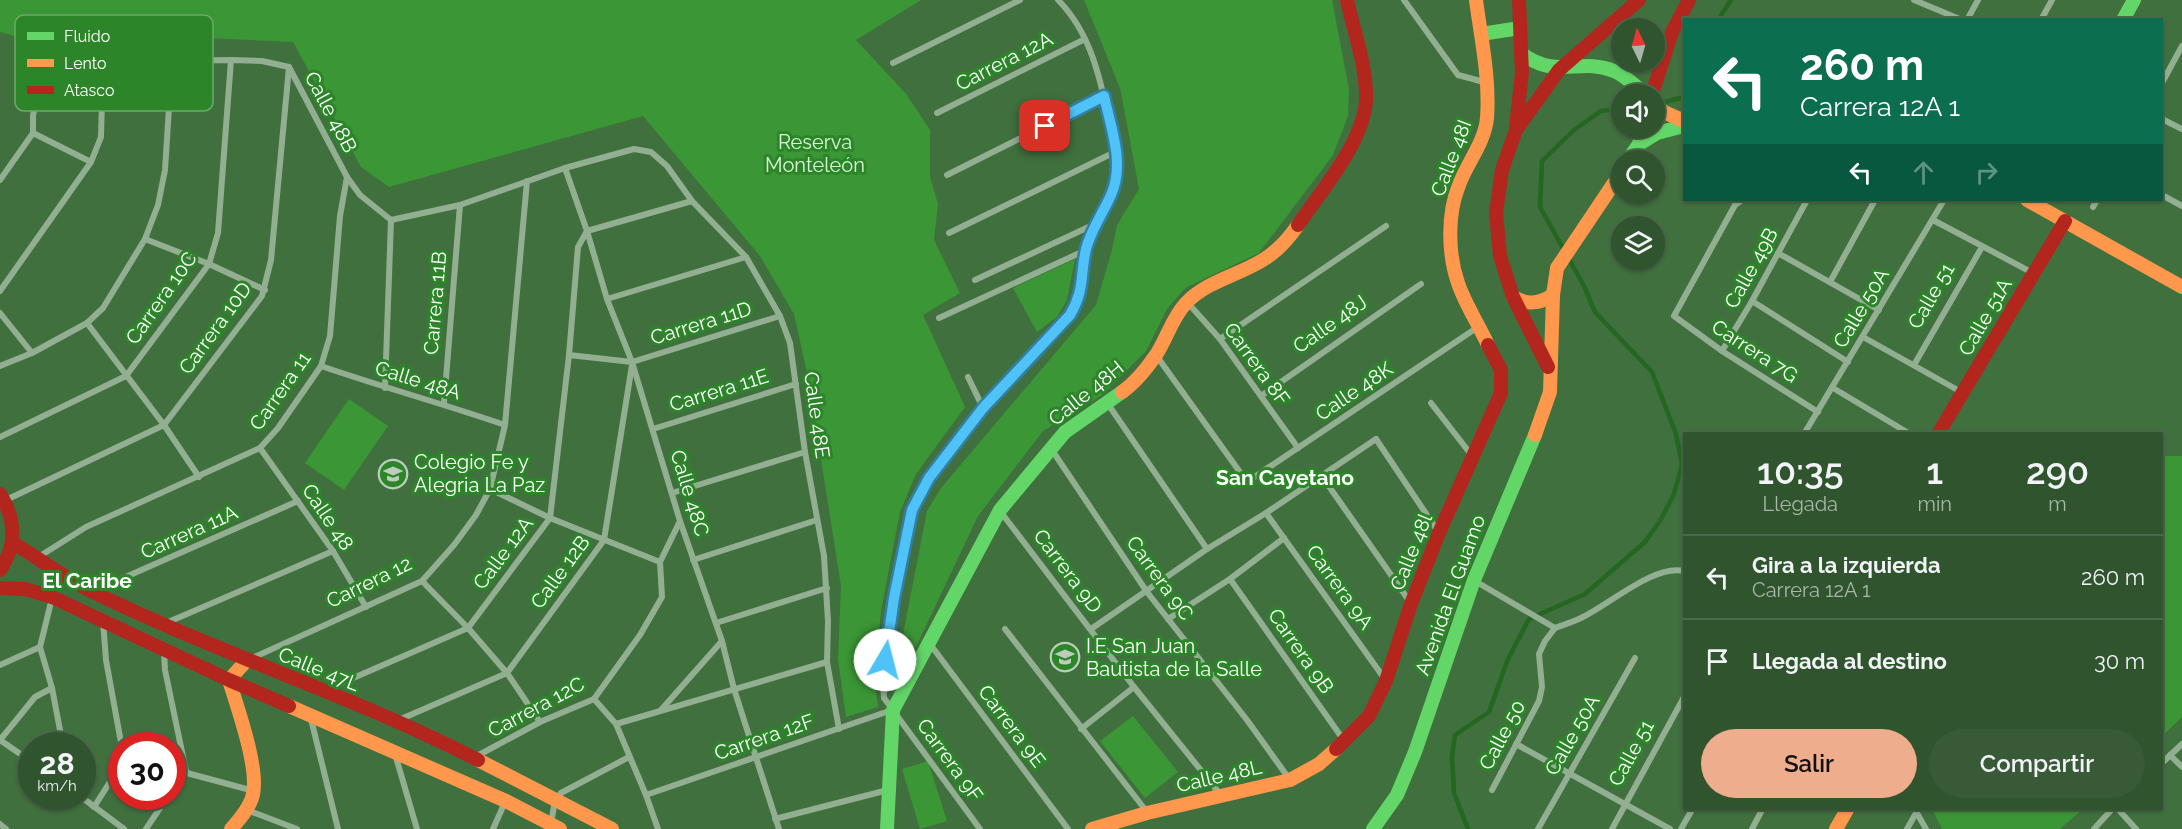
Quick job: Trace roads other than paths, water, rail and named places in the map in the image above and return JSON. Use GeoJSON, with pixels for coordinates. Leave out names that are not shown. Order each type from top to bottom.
{"type":"FeatureCollection","features":[{"type":"Feature","properties":{"kind":"street"},"geometry":{"type":"LineString","coordinates":[[893,63],[1020,0]]}},
{"type":"Feature","properties":{"kind":"street","name":"Carrera 9F"},"geometry":{"type":"LineString","coordinates":[[980,829],[884,698],[883,681],[894,598],[912,510],[929,478],[983,408],[1070,315],[1082,289],[1086,250],[1095,224],[1112,194],[1116,177],[1117,151],[1095,63],[1085,39],[1069,12],[1058,0]]}},
{"type":"Feature","properties":{"kind":"street","name":"Calle 48H"},"geometry":{"type":"LineString","coordinates":[[887,829],[893,710],[1000,510],[1065,432],[1108,404],[1129,387],[1156,355],[1179,312],[1187,302],[1206,287],[1265,259],[1286,242],[1344,158],[1362,123],[1366,100],[1363,69],[1347,0]]}},
{"type":"Feature","properties":{"kind":"street"},"geometry":{"type":"LineString","coordinates":[[1404,0],[1458,75],[1486,82]]}},
{"type":"Feature","properties":{"kind":"street","name":"Calle 48I"},"geometry":{"type":"LineString","coordinates":[[1476,0],[1487,110],[1483,134],[1458,186],[1451,214],[1451,246],[1458,284],[1501,370]]}},
{"type":"Feature","properties":{"kind":"street"},"geometry":{"type":"LineString","coordinates":[[1516,130],[1521,92],[1522,54],[1519,0]]}},
{"type":"Feature","properties":{"kind":"street","name":"Avenida El Guamo"},"geometry":{"type":"LineString","coordinates":[[1549,370],[1513,297],[1500,256],[1496,213],[1502,170],[1516,130],[1559,70],[1639,0]]}},
{"type":"Feature","properties":{"kind":"street"},"geometry":{"type":"LineString","coordinates":[[1655,84],[1672,32],[1689,0]]}},
{"type":"Feature","properties":{"kind":"street"},"geometry":{"type":"LineString","coordinates":[[1914,0],[1957,18]]}},
{"type":"Feature","properties":{"kind":"street"},"geometry":{"type":"LineString","coordinates":[[1968,18],[1978,0]]}},
{"type":"Feature","properties":{"kind":"street"},"geometry":{"type":"LineString","coordinates":[[2042,18],[2052,0]]}},
{"type":"Feature","properties":{"kind":"street"},"geometry":{"type":"LineString","coordinates":[[2124,18],[2134,0]]}},
{"type":"Feature","properties":{"kind":"street"},"geometry":{"type":"LineString","coordinates":[[1481,34],[1520,28]]}},
{"type":"Feature","properties":{"kind":"street","name":"Carrera 12A"},"geometry":{"type":"LineString","coordinates":[[938,113],[1085,39]]}},
{"type":"Feature","properties":{"kind":"street"},"geometry":{"type":"LineString","coordinates":[[2163,80],[2181,51]]}},
{"type":"Feature","properties":{"kind":"street"},"geometry":{"type":"LineString","coordinates":[[1522,54],[1538,66],[1559,70],[1595,66],[1612,70],[1633,84]]}},
{"type":"Feature","properties":{"kind":"street","name":"Calle 48B"},"geometry":{"type":"LineString","coordinates":[[213,60],[262,61],[289,67],[346,177],[360,195],[391,220]]}},
{"type":"Feature","properties":{"kind":"street","name":"Carrera 10C"},"geometry":{"type":"LineString","coordinates":[[0,437],[126,376],[209,264],[218,233],[231,60]]}},
{"type":"Feature","properties":{"kind":"street","name":"Carrera 10D"},"geometry":{"type":"LineString","coordinates":[[3,497],[164,425],[265,290],[271,260],[289,67]]}},
{"type":"Feature","properties":{"kind":"street"},"geometry":{"type":"LineString","coordinates":[[947,175],[1104,96]]}},
{"type":"Feature","properties":{"kind":"street"},"geometry":{"type":"LineString","coordinates":[[1665,110],[1683,120]]}},
{"type":"Feature","properties":{"kind":"street","name":"Calle 48B"},"geometry":{"type":"LineString","coordinates":[[33,133],[34,111]]}},
{"type":"Feature","properties":{"kind":"street"},"geometry":{"type":"LineString","coordinates":[[0,291],[91,162],[101,136],[102,111]]}},
{"type":"Feature","properties":{"kind":"street"},"geometry":{"type":"LineString","coordinates":[[0,366],[32,353],[87,323],[102,308],[145,239],[158,205],[165,170],[169,111]]}},
{"type":"Feature","properties":{"kind":"street"},"geometry":{"type":"LineString","coordinates":[[2163,120],[2182,129]]}},
{"type":"Feature","properties":{"kind":"street"},"geometry":{"type":"LineString","coordinates":[[1636,150],[1640,144],[1658,133],[1683,126]]}},
{"type":"Feature","properties":{"kind":"street"},"geometry":{"type":"LineString","coordinates":[[0,180],[33,133],[91,162]]}},
{"type":"Feature","properties":{"kind":"street"},"geometry":{"type":"LineString","coordinates":[[1640,144],[1641,138]]}},
{"type":"Feature","properties":{"kind":"street","name":"Calle 48E"},"geometry":{"type":"LineString","coordinates":[[565,168],[634,149],[651,152],[667,166],[692,201],[746,257],[780,316],[790,343],[805,452],[824,556],[827,588],[827,662],[839,729]]}},
{"type":"Feature","properties":{"kind":"street"},"geometry":{"type":"LineString","coordinates":[[949,233],[1117,151]]}},
{"type":"Feature","properties":{"kind":"street"},"geometry":{"type":"LineString","coordinates":[[384,388],[391,220],[460,205],[565,168]]}},
{"type":"Feature","properties":{"kind":"street","name":"Calle 48C"},"geometry":{"type":"LineString","coordinates":[[565,168],[607,298],[632,362],[680,521],[722,641],[734,688],[779,829]]}},
{"type":"Feature","properties":{"kind":"street","name":"Carrera 11"},"geometry":{"type":"LineString","coordinates":[[36,558],[86,527],[260,448],[278,428],[321,366],[330,336],[340,216],[346,177]]}},
{"type":"Feature","properties":{"kind":"street","name":"Carrera 12"},"geometry":{"type":"LineString","coordinates":[[230,680],[247,660],[422,581],[454,545],[476,515],[490,489],[505,425],[527,181]]}},
{"type":"Feature","properties":{"kind":"street","name":"Avenida El Guamo"},"geometry":{"type":"LineString","coordinates":[[1373,829],[1397,795],[1415,752],[1474,580],[1543,416],[1550,392],[1553,295],[1557,268],[1611,187]]}},
{"type":"Feature","properties":{"kind":"street"},"geometry":{"type":"LineString","coordinates":[[2163,196],[2182,206]]}},
{"type":"Feature","properties":{"kind":"street"},"geometry":{"type":"LineString","coordinates":[[587,231],[692,201]]}},
{"type":"Feature","properties":{"kind":"street","name":"Carrera 7G"},"geometry":{"type":"LineString","coordinates":[[1741,201],[1735,205],[1674,316],[1722,351],[1818,412]]}},
{"type":"Feature","properties":{"kind":"street","name":"Calle 49B"},"geometry":{"type":"LineString","coordinates":[[1722,351],[1806,201]]}},
{"type":"Feature","properties":{"kind":"street"},"geometry":{"type":"LineString","coordinates":[[1830,282],[1874,201]]}},
{"type":"Feature","properties":{"kind":"street","name":"Calle 50A"},"geometry":{"type":"LineString","coordinates":[[1805,432],[1943,201]]}},
{"type":"Feature","properties":{"kind":"street"},"geometry":{"type":"LineString","coordinates":[[2029,201],[2182,287]]}},
{"type":"Feature","properties":{"kind":"street"},"geometry":{"type":"LineString","coordinates":[[2093,207],[2096,201]]}},
{"type":"Feature","properties":{"kind":"street","name":"Carrera 11B"},"geometry":{"type":"LineString","coordinates":[[444,403],[460,205]]}},
{"type":"Feature","properties":{"kind":"street"},"geometry":{"type":"LineString","coordinates":[[1933,220],[2034,274]]}},
{"type":"Feature","properties":{"kind":"street","name":"Calle 51A"},"geometry":{"type":"LineString","coordinates":[[1939,432],[2065,221]]}},
{"type":"Feature","properties":{"kind":"street"},"geometry":{"type":"LineString","coordinates":[[975,280],[1095,224]]}},
{"type":"Feature","properties":{"kind":"street"},"geometry":{"type":"LineString","coordinates":[[1220,339],[1386,226]]}},
{"type":"Feature","properties":{"kind":"street","name":"Calle 12A"},"geometry":{"type":"LineString","coordinates":[[322,692],[468,628],[550,518],[569,355],[578,247],[587,231]]}},
{"type":"Feature","properties":{"kind":"street"},"geometry":{"type":"LineString","coordinates":[[145,239],[209,264],[265,290]]}},
{"type":"Feature","properties":{"kind":"street","name":"Calle 51"},"geometry":{"type":"LineString","coordinates":[[1914,365],[1982,247]]}},
{"type":"Feature","properties":{"kind":"street"},"geometry":{"type":"LineString","coordinates":[[939,318],[1086,250]]}},
{"type":"Feature","properties":{"kind":"street"},"geometry":{"type":"LineString","coordinates":[[1778,253],[1879,310]]}},
{"type":"Feature","properties":{"kind":"street"},"geometry":{"type":"LineString","coordinates":[[607,298],[746,257]]}},
{"type":"Feature","properties":{"kind":"street","name":"Calle 48J"},"geometry":{"type":"LineString","coordinates":[[1261,396],[1421,284]]}},
{"type":"Feature","properties":{"kind":"street"},"geometry":{"type":"LineString","coordinates":[[1513,297],[1533,304],[1544,302],[1553,295]]}},
{"type":"Feature","properties":{"kind":"street"},"geometry":{"type":"LineString","coordinates":[[1752,301],[1848,362]]}},
{"type":"Feature","properties":{"kind":"street","name":"Carrera 8F"},"geometry":{"type":"LineString","coordinates":[[1187,302],[1220,339],[1298,448]]}},
{"type":"Feature","properties":{"kind":"street"},"geometry":{"type":"LineString","coordinates":[[0,313],[32,353]]}},
{"type":"Feature","properties":{"kind":"street","name":"Carrera 11D"},"geometry":{"type":"LineString","coordinates":[[632,362],[780,316]]}},
{"type":"Feature","properties":{"kind":"street"},"geometry":{"type":"LineString","coordinates":[[87,323],[164,425],[199,477]]}},
{"type":"Feature","properties":{"kind":"street","name":"Calle 48K"},"geometry":{"type":"LineString","coordinates":[[1156,355],[1247,482],[1479,327]]}},
{"type":"Feature","properties":{"kind":"street"},"geometry":{"type":"LineString","coordinates":[[1863,337],[1963,393]]}},
{"type":"Feature","properties":{"kind":"street"},"geometry":{"type":"LineString","coordinates":[[569,355],[632,362]]}},
{"type":"Feature","properties":{"kind":"street","name":"Calle 12B"},"geometry":{"type":"LineString","coordinates":[[507,674],[604,540],[632,362]]}},
{"type":"Feature","properties":{"kind":"street","name":"Calle 48A"},"geometry":{"type":"LineString","coordinates":[[321,366],[384,388],[444,403],[505,425]]}},
{"type":"Feature","properties":{"kind":"street","name":"Calle 48l"},"geometry":{"type":"LineString","coordinates":[[1346,742],[1369,716],[1386,681],[1411,604],[1439,533],[1501,393],[1501,370]]}},
{"type":"Feature","properties":{"kind":"street"},"geometry":{"type":"LineString","coordinates":[[968,377],[983,408]]}},
{"type":"Feature","properties":{"kind":"street","name":"Carrera 11E"},"geometry":{"type":"LineString","coordinates":[[653,429],[796,384]]}},
{"type":"Feature","properties":{"kind":"street"},"geometry":{"type":"LineString","coordinates":[[1833,388],[1907,432]]}},
{"type":"Feature","properties":{"kind":"street"},"geometry":{"type":"LineString","coordinates":[[1431,403],[1473,457]]}},
{"type":"Feature","properties":{"kind":"street"},"geometry":{"type":"LineString","coordinates":[[1108,404],[1207,549]]}},
{"type":"Feature","properties":{"kind":"street"},"geometry":{"type":"LineString","coordinates":[[1091,629],[1207,549],[1266,513],[1376,439],[1439,533]]}},
{"type":"Feature","properties":{"kind":"street","name":"Calle 48"},"geometry":{"type":"LineString","coordinates":[[260,448],[333,551],[366,608]]}},
{"type":"Feature","properties":{"kind":"street","name":"Carrera 9C"},"geometry":{"type":"LineString","coordinates":[[1051,448],[1147,592],[1247,720],[1290,780]]}},
{"type":"Feature","properties":{"kind":"street"},"geometry":{"type":"LineString","coordinates":[[672,493],[805,452]]}},
{"type":"Feature","properties":{"kind":"street"},"geometry":{"type":"LineString","coordinates":[[1321,475],[1411,604]]}},
{"type":"Feature","properties":{"kind":"street"},"geometry":{"type":"LineString","coordinates":[[490,489],[550,518],[660,562]]}},
{"type":"Feature","properties":{"kind":"street"},"geometry":{"type":"LineString","coordinates":[[0,570],[13,543],[13,521],[3,497]]}},
{"type":"Feature","properties":{"kind":"street","name":"Carrera 11A"},"geometry":{"type":"LineString","coordinates":[[93,592],[298,501]]}},
{"type":"Feature","properties":{"kind":"street","name":"Carrera 9D"},"geometry":{"type":"LineString","coordinates":[[1000,510],[1134,687],[1220,795]]}},
{"type":"Feature","properties":{"kind":"street","name":"Carrera 9A"},"geometry":{"type":"LineString","coordinates":[[1266,513],[1386,681]]}},
{"type":"Feature","properties":{"kind":"street"},"geometry":{"type":"LineString","coordinates":[[693,560],[818,520]]}},
{"type":"Feature","properties":{"kind":"street","name":"Carrera 12C"},"geometry":{"type":"LineString","coordinates":[[475,758],[540,723],[594,699],[640,635],[662,597],[660,562],[680,521]]}},
{"type":"Feature","properties":{"kind":"street"},"geometry":{"type":"LineString","coordinates":[[1168,619],[1230,579],[1284,538]]}},
{"type":"Feature","properties":{"kind":"street","name":"Calle 47L"},"geometry":{"type":"LineString","coordinates":[[13,543],[93,592],[322,692],[398,720],[612,829]]}},
{"type":"Feature","properties":{"kind":"street"},"geometry":{"type":"LineString","coordinates":[[166,623],[333,551]]}},
{"type":"Feature","properties":{"kind":"street"},"geometry":{"type":"LineString","coordinates":[[1474,580],[1555,628],[1581,618],[1658,573],[1676,569],[1683,571]]}},
{"type":"Feature","properties":{"kind":"street","name":"Carrera 9B"},"geometry":{"type":"LineString","coordinates":[[1230,579],[1346,742]]}},
{"type":"Feature","properties":{"kind":"street"},"geometry":{"type":"LineString","coordinates":[[422,581],[468,628],[507,674],[540,723]]}},
{"type":"Feature","properties":{"kind":"street"},"geometry":{"type":"LineString","coordinates":[[0,588],[25,589],[52,597],[230,680],[506,801],[556,827],[555,800],[561,793],[629,757]]}},
{"type":"Feature","properties":{"kind":"street"},"geometry":{"type":"LineString","coordinates":[[716,623],[827,588]]}},
{"type":"Feature","properties":{"kind":"street"},"geometry":{"type":"LineString","coordinates":[[52,597],[40,647],[52,688],[60,732]]}},
{"type":"Feature","properties":{"kind":"street"},"geometry":{"type":"LineString","coordinates":[[103,620],[106,660],[119,732]]}},
{"type":"Feature","properties":{"kind":"street"},"geometry":{"type":"LineString","coordinates":[[1005,628],[1147,813]]}},
{"type":"Feature","properties":{"kind":"street","name":"Calle 50"},"geometry":{"type":"LineString","coordinates":[[1491,790],[1539,701],[1542,687],[1539,654],[1555,628]]}},
{"type":"Feature","properties":{"kind":"street"},"geometry":{"type":"LineString","coordinates":[[661,711],[722,641]]}},
{"type":"Feature","properties":{"kind":"street","name":"Carrera 9E"},"geometry":{"type":"LineString","coordinates":[[929,643],[1068,829]]}},
{"type":"Feature","properties":{"kind":"street"},"geometry":{"type":"LineString","coordinates":[[0,665],[40,647]]}},
{"type":"Feature","properties":{"kind":"street"},"geometry":{"type":"LineString","coordinates":[[164,648],[165,670],[178,732]]}},
{"type":"Feature","properties":{"kind":"street","name":"Calle 50A"},"geometry":{"type":"LineString","coordinates":[[1539,829],[1635,658]]}},
{"type":"Feature","properties":{"kind":"street"},"geometry":{"type":"LineString","coordinates":[[616,724],[827,662]]}},
{"type":"Feature","properties":{"kind":"street"},"geometry":{"type":"LineString","coordinates":[[398,720],[507,674]]}},
{"type":"Feature","properties":{"kind":"street"},"geometry":{"type":"LineString","coordinates":[[230,680],[249,758],[254,791],[246,810],[231,829]]}},
{"type":"Feature","properties":{"kind":"street"},"geometry":{"type":"LineString","coordinates":[[1081,729],[1134,687]]}},
{"type":"Feature","properties":{"kind":"street"},"geometry":{"type":"LineString","coordinates":[[18,752],[0,740],[34,698],[52,688]]}},
{"type":"Feature","properties":{"kind":"street"},"geometry":{"type":"LineString","coordinates":[[594,699],[616,724],[658,829]]}},
{"type":"Feature","properties":{"kind":"street","name":"Calle 51"},"geometry":{"type":"LineString","coordinates":[[1612,829],[1683,699]]}},
{"type":"Feature","properties":{"kind":"street","name":"Carrera 12F"},"geometry":{"type":"LineString","coordinates":[[646,795],[893,710]]}},
{"type":"Feature","properties":{"kind":"street"},"geometry":{"type":"LineString","coordinates":[[310,714],[338,829]]}},
{"type":"Feature","properties":{"kind":"street","name":"Calle 48L"},"geometry":{"type":"LineString","coordinates":[[1092,829],[1147,813],[1290,780],[1319,764],[1346,742]]}},
{"type":"Feature","properties":{"kind":"street"},"geometry":{"type":"LineString","coordinates":[[1516,744],[1670,829]]}},
{"type":"Feature","properties":{"kind":"street"},"geometry":{"type":"LineString","coordinates":[[2163,762],[2182,744]]}},
{"type":"Feature","properties":{"kind":"street"},"geometry":{"type":"LineString","coordinates":[[394,751],[417,829]]}},
{"type":"Feature","properties":{"kind":"street"},"geometry":{"type":"LineString","coordinates":[[2170,755],[2182,767]]}},
{"type":"Feature","properties":{"kind":"street"},"geometry":{"type":"LineString","coordinates":[[186,771],[254,791]]}},
{"type":"Feature","properties":{"kind":"street"},"geometry":{"type":"LineString","coordinates":[[96,804],[108,786]]}},
{"type":"Feature","properties":{"kind":"street"},"geometry":{"type":"LineString","coordinates":[[776,819],[889,790]]}},
{"type":"Feature","properties":{"kind":"street"},"geometry":{"type":"LineString","coordinates":[[493,829],[506,801]]}},
{"type":"Feature","properties":{"kind":"street"},"geometry":{"type":"LineString","coordinates":[[96,808],[124,829]]}},
{"type":"Feature","properties":{"kind":"street"},"geometry":{"type":"LineString","coordinates":[[146,829],[159,810]]}},
{"type":"Feature","properties":{"kind":"street"},"geometry":{"type":"LineString","coordinates":[[246,810],[297,829]]}},
{"type":"Feature","properties":{"kind":"street"},"geometry":{"type":"LineString","coordinates":[[1681,829],[1692,810]]}},
{"type":"Feature","properties":{"kind":"street"},"geometry":{"type":"LineString","coordinates":[[1752,829],[1763,810]]}},
{"type":"Feature","properties":{"kind":"street"},"geometry":{"type":"LineString","coordinates":[[1836,829],[1847,810]]}},
{"type":"Feature","properties":{"kind":"street"},"geometry":{"type":"LineString","coordinates":[[2094,829],[2113,810]]}},
{"type":"Feature","properties":{"kind":"street"},"geometry":{"type":"LineString","coordinates":[[2117,810],[2136,829]]}},
{"type":"Feature","properties":{"kind":"street"},"geometry":{"type":"LineString","coordinates":[[1907,829],[1915,811]]}},
{"type":"Feature","properties":{"kind":"street"},"geometry":{"type":"LineString","coordinates":[[1915,811],[1926,829]]}},
{"type":"Feature","properties":{"kind":"street"},"geometry":{"type":"LineString","coordinates":[[0,824],[6,829]]}},
{"type":"Feature","properties":{"kind":"waterway"},"geometry":{"type":"LineString","coordinates":[[1719,18],[1731,0]]}},
{"type":"Feature","properties":{"kind":"waterway"},"geometry":{"type":"LineString","coordinates":[[1665,102],[1683,97]]}},
{"type":"Feature","properties":{"kind":"waterway"},"geometry":{"type":"LineString","coordinates":[[1468,829],[1454,793],[1452,757],[1455,735],[1489,712],[1508,659],[1529,619],[1585,594],[1645,542],[1660,521],[1674,494],[1682,464],[1676,434],[1652,372],[1595,312],[1584,286],[1540,207],[1542,161],[1574,130],[1601,111],[1611,110]]}},
{"type":"Feature","properties":{"kind":"place","name":"Colegio Fe y Alegria La Paz"},"geometry":{"type":"Point","coordinates":[393,474]}},
{"type":"Feature","properties":{"kind":"place","name":"I.E San Juan Bautista de la Salle"},"geometry":{"type":"Point","coordinates":[1065,657]}},
{"type":"Feature","properties":{"kind":"district","name":"San Cayetano"},"geometry":{"type":"Point","coordinates":[1285,477]}},
{"type":"Feature","properties":{"kind":"district","name":"El Caribe"},"geometry":{"type":"Point","coordinates":[87,580]}},
{"type":"Feature","properties":{"kind":"park label","name":"Reserva Monteleón"},"geometry":{"type":"Point","coordinates":[815,154]}}]}
